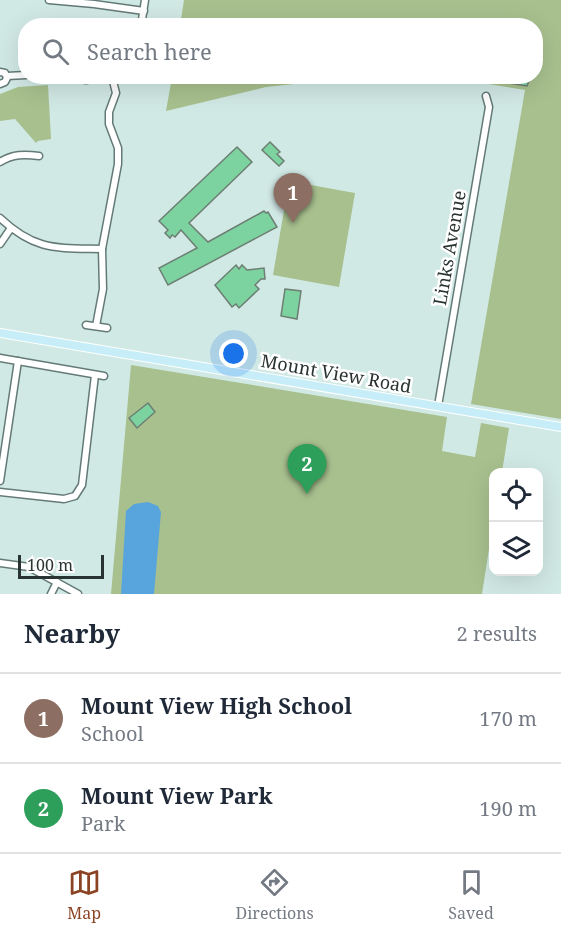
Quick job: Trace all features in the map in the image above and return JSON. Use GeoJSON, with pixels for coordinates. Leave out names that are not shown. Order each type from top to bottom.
{"type":"FeatureCollection","features":[{"type":"Feature","properties":{"kind":"main road","name":"Mount View Road"},"geometry":{"type":"LineString","coordinates":[[0,333],[561,427]]}},
{"type":"Feature","properties":{"kind":"street"},"geometry":{"type":"LineString","coordinates":[[49,0],[94,3],[144,11]]}},
{"type":"Feature","properties":{"kind":"street"},"geometry":{"type":"LineString","coordinates":[[143,18],[145,0]]}},
{"type":"Feature","properties":{"kind":"street"},"geometry":{"type":"LineString","coordinates":[[0,72],[7,76],[18,75]]}},
{"type":"Feature","properties":{"kind":"street"},"geometry":{"type":"LineString","coordinates":[[0,84],[6,81],[7,76]]}},
{"type":"Feature","properties":{"kind":"street"},"geometry":{"type":"LineString","coordinates":[[96,326],[103,289],[102,249],[118,164],[118,148],[109,124],[109,112],[116,93],[112,84]]}},
{"type":"Feature","properties":{"kind":"street","name":"Links Avenue"},"geometry":{"type":"LineString","coordinates":[[438,406],[489,107],[486,96]]}},
{"type":"Feature","properties":{"kind":"street"},"geometry":{"type":"LineString","coordinates":[[0,162],[19,154],[39,156]]}},
{"type":"Feature","properties":{"kind":"street"},"geometry":{"type":"LineString","coordinates":[[0,218],[30,240],[47,247],[102,249]]}},
{"type":"Feature","properties":{"kind":"street"},"geometry":{"type":"LineString","coordinates":[[0,244],[11,228]]}},
{"type":"Feature","properties":{"kind":"street"},"geometry":{"type":"LineString","coordinates":[[86,325],[107,328]]}},
{"type":"Feature","properties":{"kind":"street"},"geometry":{"type":"LineString","coordinates":[[0,358],[104,376]]}},
{"type":"Feature","properties":{"kind":"street"},"geometry":{"type":"LineString","coordinates":[[0,481],[18,361]]}},
{"type":"Feature","properties":{"kind":"street"},"geometry":{"type":"LineString","coordinates":[[0,492],[64,499],[75,496],[82,485],[95,375]]}},
{"type":"Feature","properties":{"kind":"street"},"geometry":{"type":"LineString","coordinates":[[0,432],[8,433]]}},
{"type":"Feature","properties":{"kind":"street"},"geometry":{"type":"LineString","coordinates":[[0,563],[29,567],[78,594]]}},
{"type":"Feature","properties":{"kind":"street"},"geometry":{"type":"LineString","coordinates":[[51,594],[57,582]]}},
{"type":"Feature","properties":{"kind":"green space"},"geometry":{"type":"Polygon","coordinates":[[[184,0],[561,0],[561,419],[471,404],[525,90],[488,84],[543,84],[543,18],[181,18],[184,0]]]}},
{"type":"Feature","properties":{"kind":"green space"},"geometry":{"type":"Polygon","coordinates":[[[171,84],[294,84],[266,87],[166,111],[171,84]]]}},
{"type":"Feature","properties":{"kind":"green space"},"geometry":{"type":"Polygon","coordinates":[[[48,85],[51,139],[36,143],[15,119],[0,121],[0,94],[18,87],[48,85]]]}},
{"type":"Feature","properties":{"kind":"green space"},"geometry":{"type":"Polygon","coordinates":[[[289,181],[355,193],[339,287],[273,275],[289,181]]]}},
{"type":"Feature","properties":{"kind":"green space"},"geometry":{"type":"Polygon","coordinates":[[[131,365],[447,417],[442,451],[475,457],[481,423],[509,428],[503,468],[489,468],[489,549],[482,594],[111,594],[131,365]]]}},
{"type":"Feature","properties":{"kind":"water"},"geometry":{"type":"Polygon","coordinates":[[[148,502],[158,506],[161,512],[154,594],[121,594],[126,511],[134,504],[148,502]]]}},
{"type":"Feature","properties":{"kind":"building"},"geometry":{"type":"Polygon","coordinates":[[[270,142],[280,152],[277,154],[284,161],[279,166],[262,150],[270,142]]]}},
{"type":"Feature","properties":{"kind":"building"},"geometry":{"type":"Polygon","coordinates":[[[237,147],[252,162],[189,223],[208,242],[264,211],[268,212],[277,227],[168,285],[159,268],[197,248],[181,230],[175,237],[172,235],[170,238],[165,233],[168,230],[159,221],[237,147]]]}},
{"type":"Feature","properties":{"kind":"building"},"geometry":{"type":"Polygon","coordinates":[[[236,265],[239,269],[242,265],[247,270],[264,268],[265,279],[261,279],[255,285],[259,289],[239,308],[236,304],[232,307],[215,285],[236,265]]]}},
{"type":"Feature","properties":{"kind":"building"},"geometry":{"type":"Polygon","coordinates":[[[285,289],[301,291],[297,319],[281,316],[285,289]]]}},
{"type":"Feature","properties":{"kind":"building"},"geometry":{"type":"Polygon","coordinates":[[[148,403],[155,412],[137,428],[129,418],[148,403]]]}},
{"type":"Feature","properties":{"kind":"place","name":"Mount View High School"},"geometry":{"type":"Point","coordinates":[293,223]}},
{"type":"Feature","properties":{"kind":"place","name":"Mount View Park"},"geometry":{"type":"Point","coordinates":[307,494]}}]}
